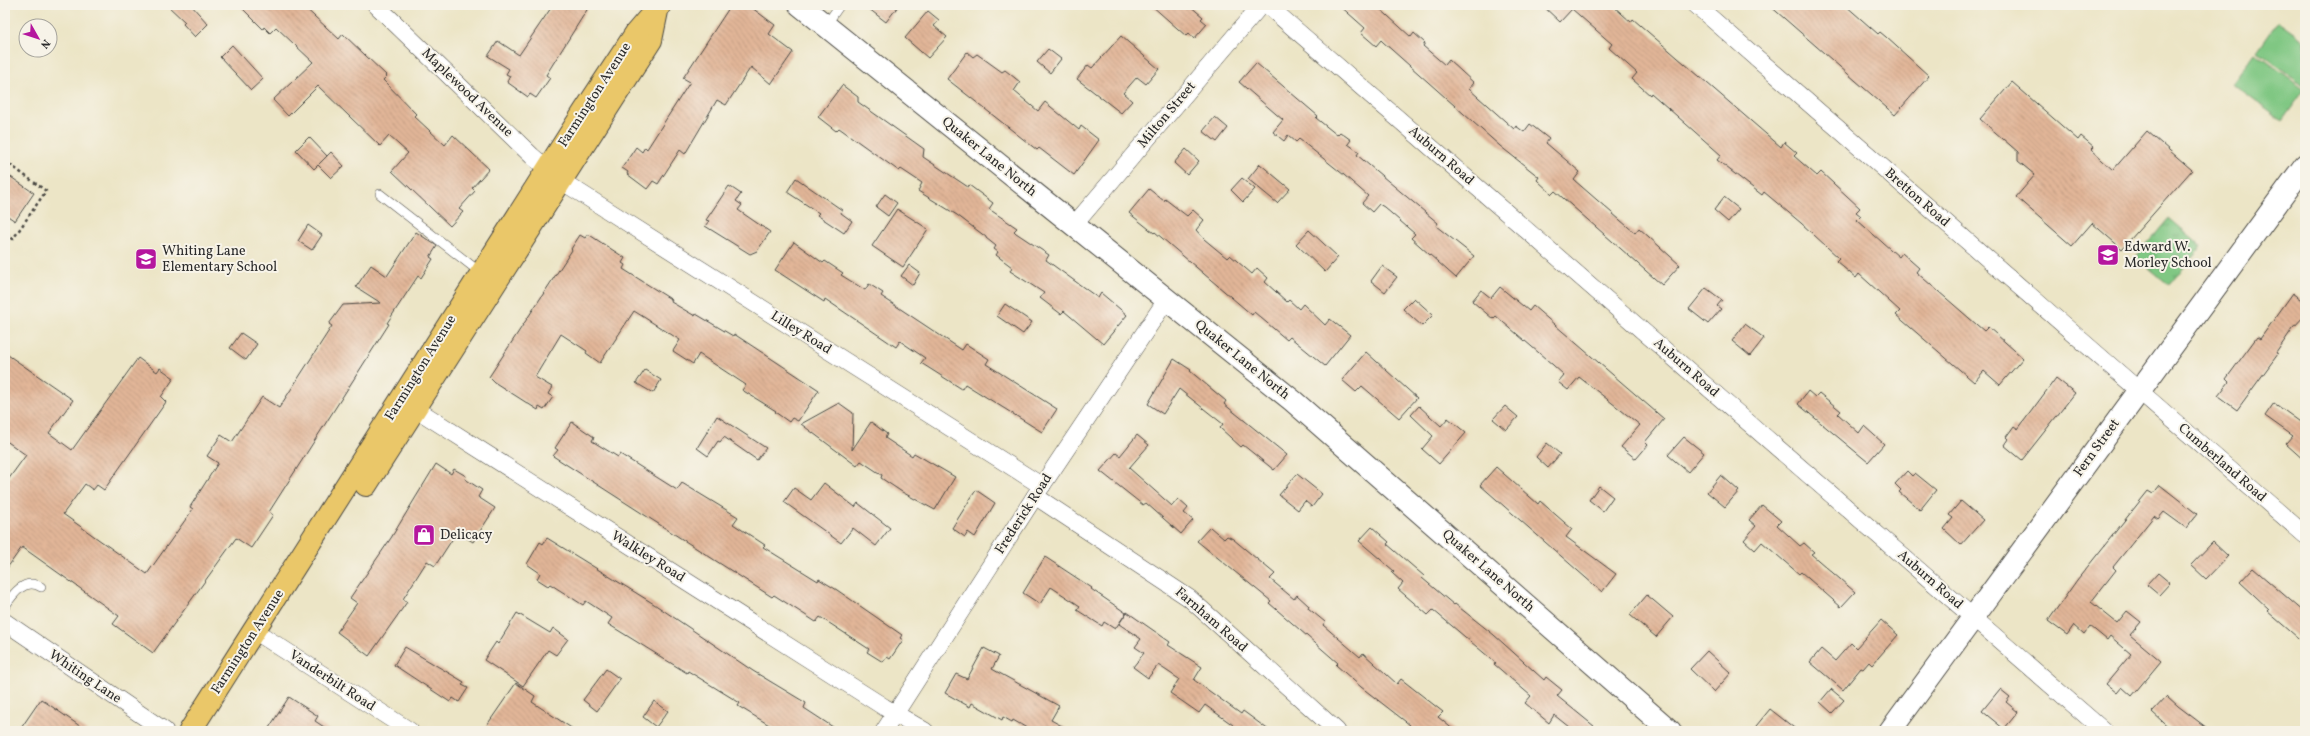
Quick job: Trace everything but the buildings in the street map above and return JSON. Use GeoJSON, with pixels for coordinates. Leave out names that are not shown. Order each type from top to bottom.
{"type":"FeatureCollection","features":[{"type":"Feature","properties":{"kind":"main road","name":"Farmington Avenue"},"geometry":{"type":"LineString","coordinates":[[207,731],[261,635],[554,175],[636,33],[659,7]]}},
{"type":"Feature","properties":{"kind":"main road","name":"Farmington Avenue"},"geometry":{"type":"LineString","coordinates":[[408,404],[481,273],[554,175]]}},
{"type":"Feature","properties":{"kind":"main road","name":"Farmington Avenue"},"geometry":{"type":"LineString","coordinates":[[190,731],[261,635]]}},
{"type":"Feature","properties":{"kind":"street","name":"Maplewood Avenue"},"geometry":{"type":"LineString","coordinates":[[376,5],[554,175]]}},
{"type":"Feature","properties":{"kind":"street","name":"Quaker Lane North"},"geometry":{"type":"LineString","coordinates":[[800,5],[1293,401],[1670,731]]}},
{"type":"Feature","properties":{"kind":"street","name":"Milton Street"},"geometry":{"type":"LineString","coordinates":[[1074,225],[1261,5]]}},
{"type":"Feature","properties":{"kind":"street","name":"Auburn Road"},"geometry":{"type":"LineString","coordinates":[[1267,5],[2104,731]]}},
{"type":"Feature","properties":{"kind":"street","name":"Bretton Road"},"geometry":{"type":"LineString","coordinates":[[1696,5],[2138,390]]}},
{"type":"Feature","properties":{"kind":"street","name":"Fern Street"},"geometry":{"type":"LineString","coordinates":[[1890,731],[1974,618],[2138,390],[2305,165]]}},
{"type":"Feature","properties":{"kind":"street","name":"Lilley Road"},"geometry":{"type":"LineString","coordinates":[[554,175],[1039,491]]}},
{"type":"Feature","properties":{"kind":"street","name":"Frederick Road"},"geometry":{"type":"LineString","coordinates":[[884,731],[1039,491],[1167,299]]}},
{"type":"Feature","properties":{"kind":"street","name":"Cumberland Road"},"geometry":{"type":"LineString","coordinates":[[2138,390],[2305,535]]}},
{"type":"Feature","properties":{"kind":"street","name":"Walkley Road"},"geometry":{"type":"LineString","coordinates":[[408,404],[924,731]]}},
{"type":"Feature","properties":{"kind":"street","name":"Farnham Road"},"geometry":{"type":"LineString","coordinates":[[1039,491],[1189,598],[1337,731]]}},
{"type":"Feature","properties":{"kind":"street","name":"Whiting Lane"},"geometry":{"type":"LineString","coordinates":[[5,622],[165,731]]}},
{"type":"Feature","properties":{"kind":"street","name":"Vanderbilt Road"},"geometry":{"type":"LineString","coordinates":[[261,635],[410,731]]}},
{"type":"Feature","properties":{"kind":"lane"},"geometry":{"type":"LineString","coordinates":[[826,25],[840,5]]}},
{"type":"Feature","properties":{"kind":"lane"},"geometry":{"type":"LineString","coordinates":[[380,194],[481,273]]}},
{"type":"Feature","properties":{"kind":"lane"},"geometry":{"type":"LineString","coordinates":[[5,606],[21,587],[34,584],[41,587]]}},
{"type":"Feature","properties":{"kind":"path"},"geometry":{"type":"LineString","coordinates":[[5,161],[46,191],[13,239],[5,233]]}},
{"type":"Feature","properties":{"kind":"green space"},"geometry":{"type":"Polygon","coordinates":[[[2278,21],[2305,40],[2305,86],[2257,51],[2278,21]]]}},
{"type":"Feature","properties":{"kind":"green space"},"geometry":{"type":"Polygon","coordinates":[[[2255,53],[2305,89],[2282,121],[2232,84],[2255,53]]]}},
{"type":"Feature","properties":{"kind":"green space"},"geometry":{"type":"Polygon","coordinates":[[[2169,218],[2202,246],[2169,285],[2136,257],[2169,218]]]}},
{"type":"Feature","properties":{"kind":"place","name":"Edward W. Morley School"},"geometry":{"type":"Point","coordinates":[2108,255]}},
{"type":"Feature","properties":{"kind":"place","name":"Whiting Lane Elementary School"},"geometry":{"type":"Point","coordinates":[146,259]}},
{"type":"Feature","properties":{"kind":"place","name":"Delicacy"},"geometry":{"type":"Point","coordinates":[424,535]}}]}
